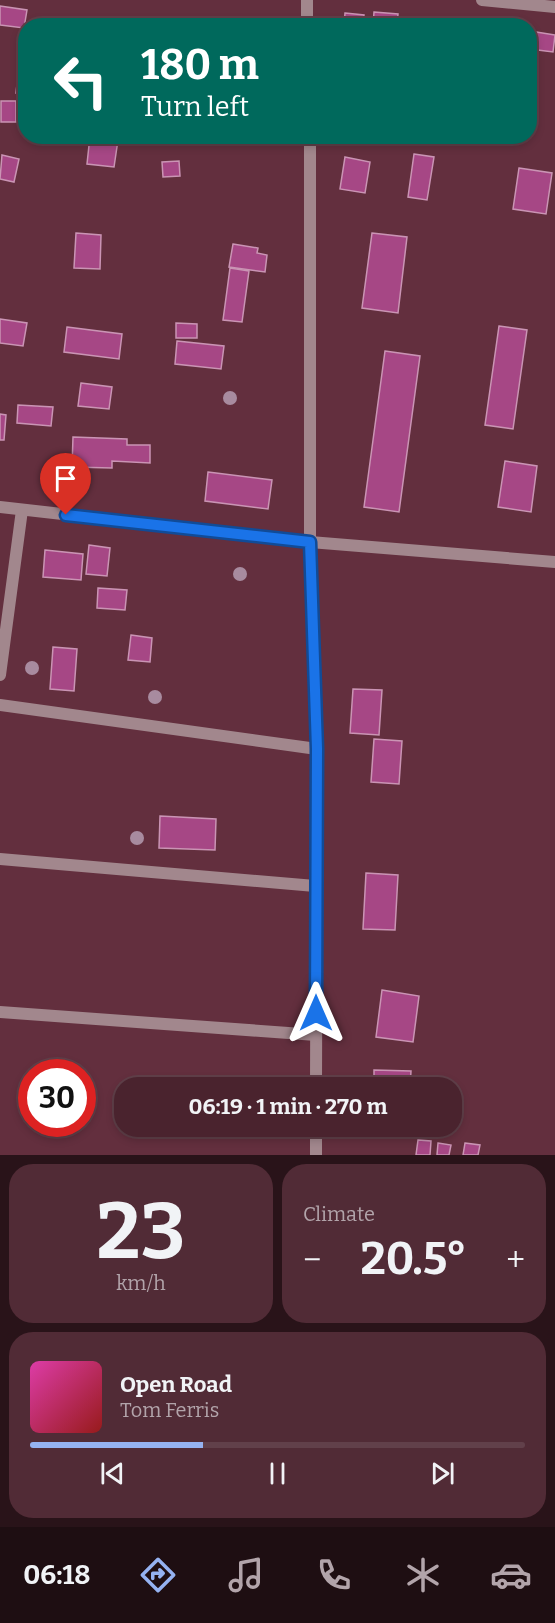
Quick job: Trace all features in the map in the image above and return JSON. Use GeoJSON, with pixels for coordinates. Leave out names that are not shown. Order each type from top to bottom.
{"type":"FeatureCollection","features":[{"type":"Feature","properties":{"kind":"street"},"geometry":{"type":"LineString","coordinates":[[307,0],[307,18]]}},
{"type":"Feature","properties":{"kind":"street"},"geometry":{"type":"LineString","coordinates":[[482,0],[555,7]]}},
{"type":"Feature","properties":{"kind":"street"},"geometry":{"type":"LineString","coordinates":[[310,144],[310,542],[317,749],[316,1077]]}},
{"type":"Feature","properties":{"kind":"street"},"geometry":{"type":"LineString","coordinates":[[0,507],[310,542],[555,562]]}},
{"type":"Feature","properties":{"kind":"street"},"geometry":{"type":"LineString","coordinates":[[0,675],[22,510]]}},
{"type":"Feature","properties":{"kind":"street"},"geometry":{"type":"LineString","coordinates":[[0,705],[317,749]]}},
{"type":"Feature","properties":{"kind":"street"},"geometry":{"type":"LineString","coordinates":[[0,859],[315,886]]}},
{"type":"Feature","properties":{"kind":"street"},"geometry":{"type":"LineString","coordinates":[[0,1012],[316,1035]]}},
{"type":"Feature","properties":{"kind":"street"},"geometry":{"type":"LineString","coordinates":[[316,1137],[316,1155]]}},
{"type":"Feature","properties":{"kind":"building"},"geometry":{"type":"Polygon","coordinates":[[[0,6],[27,10],[26,18],[18,18],[18,27],[0,25],[0,6]]]}},
{"type":"Feature","properties":{"kind":"building"},"geometry":{"type":"Polygon","coordinates":[[[374,12],[398,14],[398,18],[374,18],[374,12]]]}},
{"type":"Feature","properties":{"kind":"building"},"geometry":{"type":"Polygon","coordinates":[[[345,13],[364,15],[364,18],[345,18],[345,13]]]}},
{"type":"Feature","properties":{"kind":"building"},"geometry":{"type":"Polygon","coordinates":[[[537,32],[555,35],[553,52],[537,50],[537,32]]]}},
{"type":"Feature","properties":{"kind":"building"},"geometry":{"type":"Polygon","coordinates":[[[1,101],[16,101],[16,122],[1,122],[1,101]]]}},
{"type":"Feature","properties":{"kind":"building"},"geometry":{"type":"Polygon","coordinates":[[[89,144],[117,144],[114,167],[87,164],[89,144]]]}},
{"type":"Feature","properties":{"kind":"building"},"geometry":{"type":"Polygon","coordinates":[[[414,154],[434,157],[427,200],[408,197],[414,154]]]}},
{"type":"Feature","properties":{"kind":"building"},"geometry":{"type":"Polygon","coordinates":[[[2,155],[19,159],[14,182],[0,179],[2,155]]]}},
{"type":"Feature","properties":{"kind":"building"},"geometry":{"type":"Polygon","coordinates":[[[345,157],[370,162],[365,193],[340,189],[345,157]]]}},
{"type":"Feature","properties":{"kind":"building"},"geometry":{"type":"Polygon","coordinates":[[[179,161],[180,176],[163,177],[162,162],[179,161]]]}},
{"type":"Feature","properties":{"kind":"building"},"geometry":{"type":"Polygon","coordinates":[[[519,168],[552,173],[546,214],[513,209],[519,168]]]}},
{"type":"Feature","properties":{"kind":"building"},"geometry":{"type":"Polygon","coordinates":[[[76,233],[101,235],[100,269],[74,268],[76,233]]]}},
{"type":"Feature","properties":{"kind":"building"},"geometry":{"type":"Polygon","coordinates":[[[372,233],[407,237],[398,313],[362,308],[372,233]]]}},
{"type":"Feature","properties":{"kind":"building"},"geometry":{"type":"Polygon","coordinates":[[[233,244],[258,248],[257,253],[267,255],[265,272],[229,267],[233,244]]]}},
{"type":"Feature","properties":{"kind":"building"},"geometry":{"type":"Polygon","coordinates":[[[230,268],[249,271],[242,322],[223,320],[230,268]]]}},
{"type":"Feature","properties":{"kind":"building"},"geometry":{"type":"Polygon","coordinates":[[[0,319],[27,323],[23,346],[0,343],[0,319]]]}},
{"type":"Feature","properties":{"kind":"building"},"geometry":{"type":"Polygon","coordinates":[[[176,323],[197,324],[197,338],[176,338],[176,323]]]}},
{"type":"Feature","properties":{"kind":"building"},"geometry":{"type":"Polygon","coordinates":[[[499,326],[527,330],[513,429],[485,425],[499,326]]]}},
{"type":"Feature","properties":{"kind":"building"},"geometry":{"type":"Polygon","coordinates":[[[67,327],[122,334],[119,359],[64,352],[67,327]]]}},
{"type":"Feature","properties":{"kind":"building"},"geometry":{"type":"Polygon","coordinates":[[[177,341],[224,346],[221,369],[175,364],[177,341]]]}},
{"type":"Feature","properties":{"kind":"building"},"geometry":{"type":"Polygon","coordinates":[[[385,351],[420,356],[399,512],[364,507],[385,351]]]}},
{"type":"Feature","properties":{"kind":"building"},"geometry":{"type":"Polygon","coordinates":[[[81,383],[112,387],[109,409],[78,406],[81,383]]]}},
{"type":"Feature","properties":{"kind":"building"},"geometry":{"type":"Polygon","coordinates":[[[18,405],[53,407],[51,426],[17,423],[18,405]]]}},
{"type":"Feature","properties":{"kind":"building"},"geometry":{"type":"Polygon","coordinates":[[[0,414],[6,415],[4,440],[0,440],[0,414]]]}},
{"type":"Feature","properties":{"kind":"building"},"geometry":{"type":"Polygon","coordinates":[[[73,437],[127,439],[127,445],[150,445],[150,463],[112,461],[112,468],[72,467],[73,437]]]}},
{"type":"Feature","properties":{"kind":"building"},"geometry":{"type":"Polygon","coordinates":[[[505,461],[537,466],[531,512],[498,507],[505,461]]]}},
{"type":"Feature","properties":{"kind":"building"},"geometry":{"type":"Polygon","coordinates":[[[208,472],[272,480],[268,509],[205,501],[208,472]]]}},
{"type":"Feature","properties":{"kind":"building"},"geometry":{"type":"Polygon","coordinates":[[[89,545],[110,548],[107,576],[86,574],[89,545]]]}},
{"type":"Feature","properties":{"kind":"building"},"geometry":{"type":"Polygon","coordinates":[[[45,550],[83,554],[81,580],[43,577],[45,550]]]}},
{"type":"Feature","properties":{"kind":"building"},"geometry":{"type":"Polygon","coordinates":[[[98,588],[127,590],[125,610],[97,608],[98,588]]]}},
{"type":"Feature","properties":{"kind":"building"},"geometry":{"type":"Polygon","coordinates":[[[131,635],[152,638],[150,662],[128,660],[131,635]]]}},
{"type":"Feature","properties":{"kind":"building"},"geometry":{"type":"Polygon","coordinates":[[[53,647],[77,649],[74,691],[50,689],[53,647]]]}},
{"type":"Feature","properties":{"kind":"building"},"geometry":{"type":"Polygon","coordinates":[[[353,689],[382,690],[379,735],[350,733],[353,689]]]}},
{"type":"Feature","properties":{"kind":"building"},"geometry":{"type":"Polygon","coordinates":[[[374,739],[402,741],[399,784],[371,782],[374,739]]]}},
{"type":"Feature","properties":{"kind":"building"},"geometry":{"type":"Polygon","coordinates":[[[160,816],[216,819],[215,850],[159,848],[160,816]]]}},
{"type":"Feature","properties":{"kind":"building"},"geometry":{"type":"Polygon","coordinates":[[[366,873],[398,875],[395,930],[363,929],[366,873]]]}},
{"type":"Feature","properties":{"kind":"building"},"geometry":{"type":"Polygon","coordinates":[[[382,990],[419,996],[413,1042],[376,1037],[382,990]]]}},
{"type":"Feature","properties":{"kind":"building"},"geometry":{"type":"Polygon","coordinates":[[[374,1070],[411,1071],[411,1077],[374,1077],[374,1070]]]}},
{"type":"Feature","properties":{"kind":"building"},"geometry":{"type":"Polygon","coordinates":[[[418,1140],[431,1141],[430,1155],[416,1155],[418,1140]]]}},
{"type":"Feature","properties":{"kind":"building"},"geometry":{"type":"Polygon","coordinates":[[[438,1143],[451,1145],[449,1155],[437,1155],[438,1143]]]}},
{"type":"Feature","properties":{"kind":"building"},"geometry":{"type":"Polygon","coordinates":[[[465,1143],[480,1145],[478,1155],[463,1155],[465,1143]]]}},
{"type":"Feature","properties":{"kind":"route"},"geometry":{"type":"LineString","coordinates":[[66,515],[310,542],[317,749],[316,1013]]}}]}
